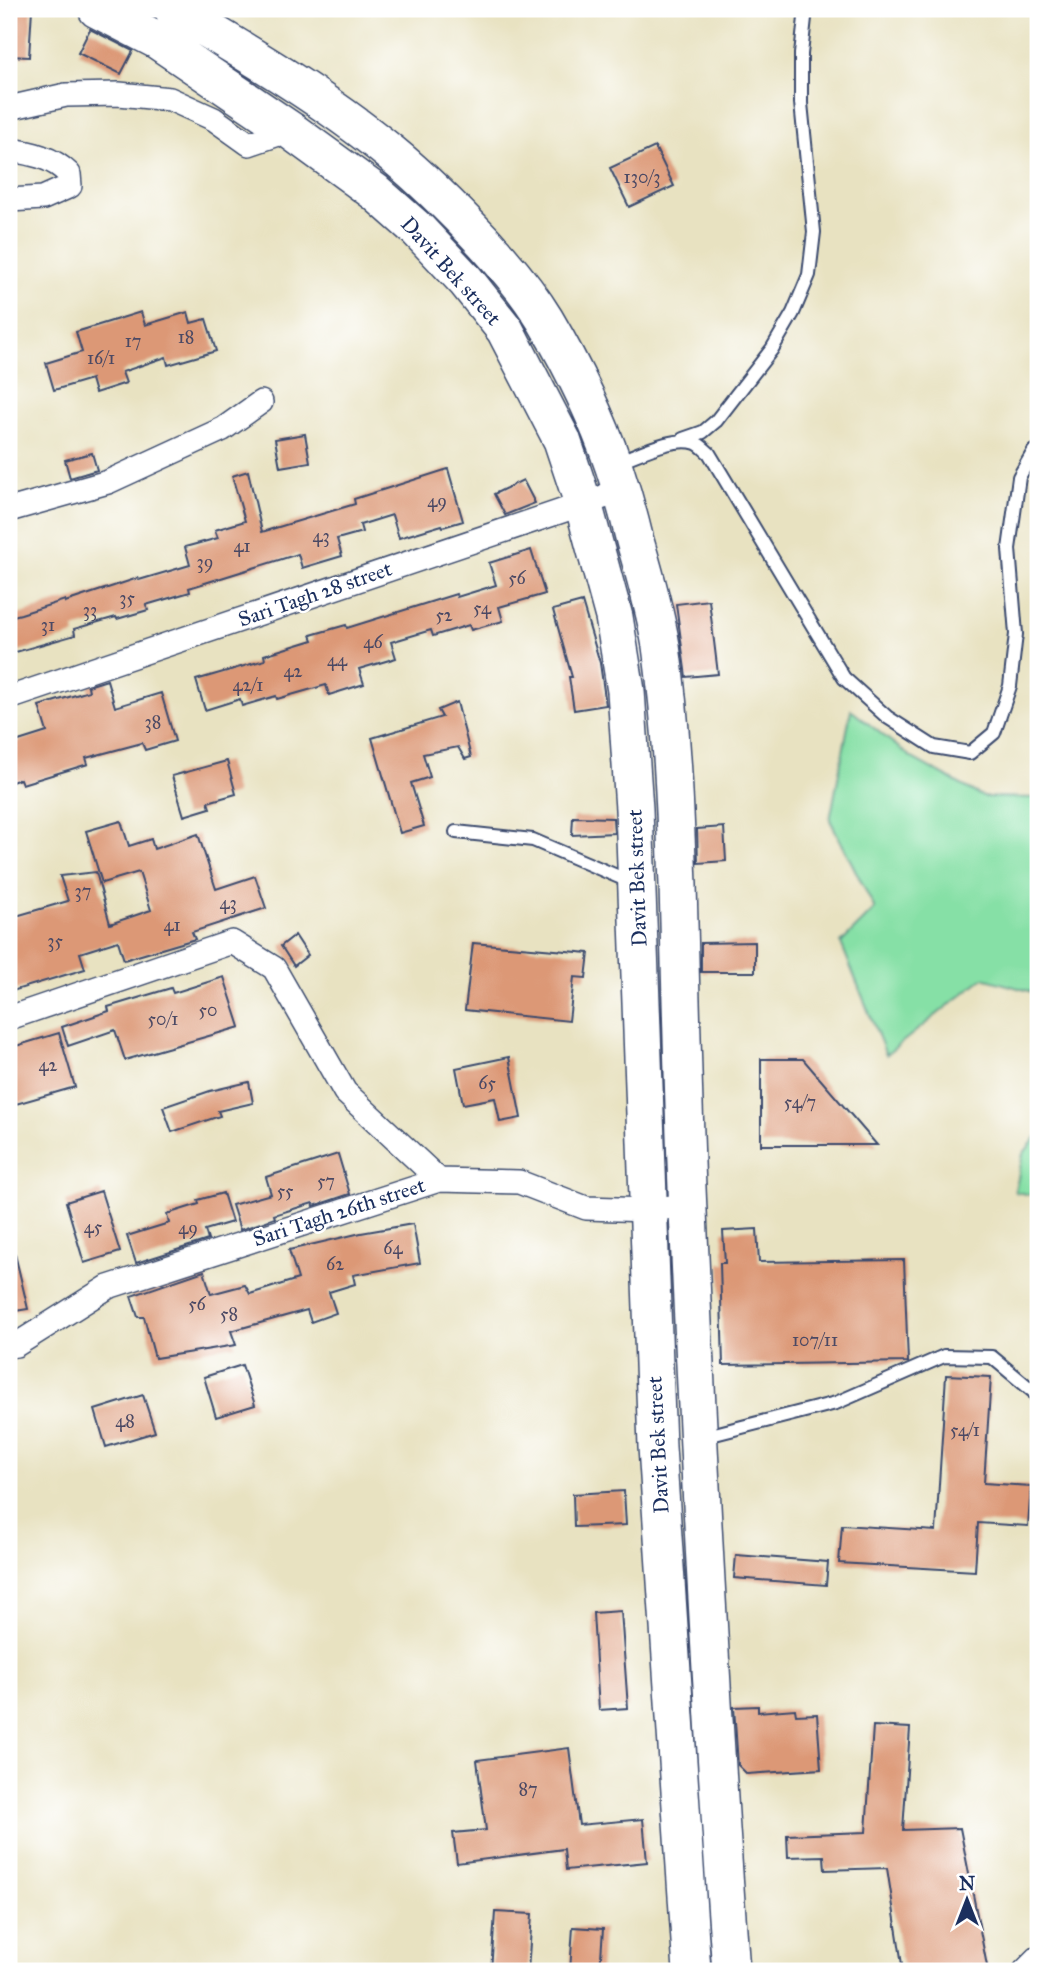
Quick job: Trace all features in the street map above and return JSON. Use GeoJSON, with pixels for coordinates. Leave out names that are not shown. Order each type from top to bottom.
{"type":"FeatureCollection","features":[{"type":"Feature","properties":{"kind":"main road","name":"Davit Bek street"},"geometry":{"type":"LineString","coordinates":[[97,9],[157,40],[290,130],[374,192],[418,230],[466,281],[505,330],[562,440],[583,503],[614,617],[626,691],[635,809],[657,1447],[692,1971]]}},
{"type":"Feature","properties":{"kind":"main road","name":"Davit Bek street"},"geometry":{"type":"LineString","coordinates":[[173,9],[294,83],[364,132],[394,155],[465,221],[500,259],[544,318],[568,363],[617,477],[647,583],[660,641],[671,745],[699,1438],[719,1817],[731,1971]]}},
{"type":"Feature","properties":{"kind":"street"},"geometry":{"type":"LineString","coordinates":[[10,106],[66,95],[119,93],[170,99],[214,118],[249,144],[290,130]]}},
{"type":"Feature","properties":{"kind":"street"},"geometry":{"type":"LineString","coordinates":[[9,150],[32,153],[59,164],[69,174],[70,186],[43,198],[9,200]]}},
{"type":"Feature","properties":{"kind":"street"},"geometry":{"type":"LineString","coordinates":[[9,510],[108,482],[223,429],[261,402]]}},
{"type":"Feature","properties":{"kind":"street","name":"Sari Tagh 28 street"},"geometry":{"type":"LineString","coordinates":[[9,698],[583,503],[617,477]]}},
{"type":"Feature","properties":{"kind":"street"},"geometry":{"type":"LineString","coordinates":[[9,1018],[232,942],[274,968],[345,1092],[439,1180]]}},
{"type":"Feature","properties":{"kind":"street","name":"Sari Tagh 26th street"},"geometry":{"type":"LineString","coordinates":[[9,1346],[16,1345],[108,1287],[439,1180],[519,1182],[586,1208],[648,1210],[688,1205]]}},
{"type":"Feature","properties":{"kind":"street"},"geometry":{"type":"LineString","coordinates":[[1025,1971],[1038,1958]]}},
{"type":"Feature","properties":{"kind":"lane"},"geometry":{"type":"LineString","coordinates":[[617,477],[676,441],[703,432],[716,421],[772,349],[793,313],[809,275],[814,232],[801,103],[801,54],[806,9]]}},
{"type":"Feature","properties":{"kind":"lane"},"geometry":{"type":"LineString","coordinates":[[676,441],[695,443],[709,453],[844,678],[887,717],[934,747],[970,753],[994,733],[1010,686],[1016,634],[1009,549],[1019,477],[1034,451],[1038,449]]}},
{"type":"Feature","properties":{"kind":"lane"},"geometry":{"type":"LineString","coordinates":[[456,832],[533,839],[637,884]]}},
{"type":"Feature","properties":{"kind":"lane"},"geometry":{"type":"LineString","coordinates":[[699,1438],[836,1403],[944,1356],[992,1357],[1034,1392],[1038,1400]]}},
{"type":"Feature","properties":{"kind":"green space"},"geometry":{"type":"Polygon","coordinates":[[[851,710],[912,758],[983,797],[1038,798],[1038,1005],[1036,993],[983,978],[886,1055],[841,943],[875,909],[830,820],[851,710]]]}},
{"type":"Feature","properties":{"kind":"green space"},"geometry":{"type":"Polygon","coordinates":[[[1038,1135],[1038,1196],[1015,1192],[1023,1154],[1038,1135]]]}},
{"type":"Feature","properties":{"kind":"building"},"geometry":{"type":"Polygon","coordinates":[[[9,9],[32,9],[29,57],[9,56],[9,9]]]}},
{"type":"Feature","properties":{"kind":"building"},"geometry":{"type":"Polygon","coordinates":[[[90,29],[133,51],[121,74],[78,53],[90,29]]]}},
{"type":"Feature","properties":{"kind":"building"},"geometry":{"type":"Polygon","coordinates":[[[655,147],[674,186],[629,207],[610,168],[655,147]]]}},
{"type":"Feature","properties":{"kind":"building"},"geometry":{"type":"Polygon","coordinates":[[[141,312],[145,325],[188,312],[191,323],[206,319],[216,351],[168,365],[166,357],[122,372],[126,383],[95,393],[91,379],[54,390],[46,363],[82,352],[76,332],[141,312]]]}},
{"type":"Feature","properties":{"kind":"building"},"geometry":{"type":"Polygon","coordinates":[[[305,434],[310,462],[280,467],[275,439],[305,434]]]}},
{"type":"Feature","properties":{"kind":"building"},"geometry":{"type":"Polygon","coordinates":[[[92,453],[97,470],[70,478],[65,460],[92,453]]]}},
{"type":"Feature","properties":{"kind":"building"},"geometry":{"type":"Polygon","coordinates":[[[448,469],[463,521],[399,538],[392,515],[360,525],[362,532],[337,539],[342,556],[302,568],[298,554],[189,588],[190,592],[146,605],[148,610],[74,629],[75,635],[9,654],[9,617],[190,565],[185,547],[218,538],[215,530],[245,521],[232,476],[248,471],[262,532],[355,504],[354,499],[448,469]]]}},
{"type":"Feature","properties":{"kind":"building"},"geometry":{"type":"Polygon","coordinates":[[[523,480],[535,503],[505,515],[494,494],[523,480]]]}},
{"type":"Feature","properties":{"kind":"building"},"geometry":{"type":"Polygon","coordinates":[[[531,550],[545,594],[499,607],[503,621],[471,630],[469,625],[433,636],[431,630],[391,642],[396,658],[359,669],[364,684],[329,695],[326,685],[277,699],[276,696],[242,706],[240,699],[205,710],[196,680],[265,660],[264,655],[313,640],[311,635],[346,625],[347,628],[456,594],[457,597],[496,585],[489,563],[531,550]]]}},
{"type":"Feature","properties":{"kind":"building"},"geometry":{"type":"Polygon","coordinates":[[[709,600],[718,674],[686,677],[676,604],[709,600]]]}},
{"type":"Feature","properties":{"kind":"building"},"geometry":{"type":"Polygon","coordinates":[[[582,602],[600,663],[606,705],[574,710],[569,677],[572,677],[553,610],[582,602]]]}},
{"type":"Feature","properties":{"kind":"building"},"geometry":{"type":"Polygon","coordinates":[[[107,680],[115,707],[161,693],[175,741],[145,750],[142,743],[86,758],[88,764],[22,784],[20,779],[9,783],[9,744],[47,732],[39,706],[89,691],[88,686],[107,680]]]}},
{"type":"Feature","properties":{"kind":"building"},"geometry":{"type":"Polygon","coordinates":[[[457,702],[471,757],[465,759],[458,747],[423,754],[430,777],[411,783],[424,826],[400,833],[372,738],[442,717],[438,710],[457,702]]]}},
{"type":"Feature","properties":{"kind":"building"},"geometry":{"type":"Polygon","coordinates":[[[227,761],[236,794],[208,802],[210,808],[184,816],[172,776],[227,761]]]}},
{"type":"Feature","properties":{"kind":"building"},"geometry":{"type":"Polygon","coordinates":[[[573,817],[613,818],[614,833],[572,835],[573,817]]]}},
{"type":"Feature","properties":{"kind":"building"},"geometry":{"type":"Polygon","coordinates":[[[121,821],[129,846],[151,839],[154,849],[198,834],[216,889],[255,876],[266,908],[192,932],[195,939],[124,960],[118,941],[80,953],[85,969],[9,992],[9,956],[14,955],[9,939],[9,918],[68,901],[60,876],[96,872],[110,924],[151,910],[139,872],[102,883],[86,831],[121,821]]]}},
{"type":"Feature","properties":{"kind":"building"},"geometry":{"type":"Polygon","coordinates":[[[724,827],[726,861],[698,863],[697,829],[724,827]]]}},
{"type":"Feature","properties":{"kind":"building"},"geometry":{"type":"Polygon","coordinates":[[[295,935],[308,955],[294,966],[281,946],[295,935]]]}},
{"type":"Feature","properties":{"kind":"building"},"geometry":{"type":"Polygon","coordinates":[[[755,942],[755,972],[701,972],[701,943],[755,942]]]}},
{"type":"Feature","properties":{"kind":"building"},"geometry":{"type":"Polygon","coordinates":[[[473,943],[589,953],[586,978],[574,977],[569,1021],[465,1010],[473,943]]]}},
{"type":"Feature","properties":{"kind":"building"},"geometry":{"type":"Polygon","coordinates":[[[224,977],[240,1027],[125,1060],[115,1030],[68,1046],[62,1027],[109,1011],[108,1007],[171,988],[173,993],[224,977]]]}},
{"type":"Feature","properties":{"kind":"building"},"geometry":{"type":"Polygon","coordinates":[[[59,1033],[75,1087],[9,1106],[9,1048],[59,1033]]]}},
{"type":"Feature","properties":{"kind":"building"},"geometry":{"type":"Polygon","coordinates":[[[509,1057],[521,1118],[500,1122],[495,1098],[463,1104],[456,1068],[509,1057]]]}},
{"type":"Feature","properties":{"kind":"building"},"geometry":{"type":"Polygon","coordinates":[[[761,1059],[803,1059],[877,1145],[761,1145],[761,1059]]]}},
{"type":"Feature","properties":{"kind":"building"},"geometry":{"type":"Polygon","coordinates":[[[249,1082],[253,1103],[218,1111],[220,1116],[172,1132],[163,1107],[210,1091],[249,1082]]]}},
{"type":"Feature","properties":{"kind":"building"},"geometry":{"type":"Polygon","coordinates":[[[338,1154],[350,1194],[274,1215],[275,1218],[240,1230],[232,1205],[271,1194],[266,1177],[338,1154]]]}},
{"type":"Feature","properties":{"kind":"building"},"geometry":{"type":"Polygon","coordinates":[[[101,1191],[120,1252],[84,1263],[66,1202],[101,1191]]]}},
{"type":"Feature","properties":{"kind":"building"},"geometry":{"type":"Polygon","coordinates":[[[223,1193],[232,1222],[205,1230],[208,1240],[136,1263],[127,1236],[169,1223],[167,1214],[199,1204],[198,1200],[223,1193]]]}},
{"type":"Feature","properties":{"kind":"building"},"geometry":{"type":"Polygon","coordinates":[[[413,1224],[420,1263],[353,1275],[355,1284],[329,1292],[336,1313],[311,1322],[307,1310],[231,1331],[236,1345],[155,1358],[144,1317],[138,1317],[131,1296],[204,1271],[211,1294],[245,1285],[250,1294],[298,1279],[289,1250],[413,1224]]]}},
{"type":"Feature","properties":{"kind":"building"},"geometry":{"type":"Polygon","coordinates":[[[757,1229],[759,1262],[904,1260],[908,1362],[723,1365],[720,1263],[725,1263],[723,1231],[757,1229]]]}},
{"type":"Feature","properties":{"kind":"building"},"geometry":{"type":"Polygon","coordinates":[[[15,1254],[28,1309],[9,1312],[9,1255],[15,1254]]]}},
{"type":"Feature","properties":{"kind":"building"},"geometry":{"type":"Polygon","coordinates":[[[242,1365],[255,1405],[216,1417],[204,1377],[242,1365]]]}},
{"type":"Feature","properties":{"kind":"building"},"geometry":{"type":"Polygon","coordinates":[[[946,1375],[991,1377],[984,1483],[1031,1486],[1028,1526],[978,1523],[975,1571],[839,1563],[842,1525],[936,1531],[946,1375]]]}},
{"type":"Feature","properties":{"kind":"building"},"geometry":{"type":"Polygon","coordinates":[[[143,1395],[155,1432],[106,1447],[95,1410],[143,1395]]]}},
{"type":"Feature","properties":{"kind":"building"},"geometry":{"type":"Polygon","coordinates":[[[624,1491],[626,1525],[574,1527],[573,1494],[624,1491]]]}},
{"type":"Feature","properties":{"kind":"building"},"geometry":{"type":"Polygon","coordinates":[[[736,1555],[828,1562],[826,1585],[734,1578],[736,1555]]]}},
{"type":"Feature","properties":{"kind":"building"},"geometry":{"type":"Polygon","coordinates":[[[621,1611],[628,1708],[599,1710],[593,1613],[621,1611]]]}},
{"type":"Feature","properties":{"kind":"building"},"geometry":{"type":"Polygon","coordinates":[[[758,1706],[758,1712],[795,1709],[796,1715],[817,1714],[821,1769],[747,1774],[738,1765],[734,1707],[758,1706]]]}},
{"type":"Feature","properties":{"kind":"building"},"geometry":{"type":"Polygon","coordinates":[[[873,1726],[910,1728],[903,1830],[960,1828],[988,1971],[903,1971],[887,1868],[825,1870],[824,1856],[788,1857],[787,1835],[866,1832],[873,1726]]]}},
{"type":"Feature","properties":{"kind":"building"},"geometry":{"type":"Polygon","coordinates":[[[569,1748],[579,1825],[643,1819],[647,1862],[566,1870],[564,1849],[457,1863],[453,1833],[486,1830],[477,1760],[569,1748]]]}},
{"type":"Feature","properties":{"kind":"building"},"geometry":{"type":"Polygon","coordinates":[[[495,1912],[532,1914],[528,1971],[491,1971],[495,1912]]]}},
{"type":"Feature","properties":{"kind":"building"},"geometry":{"type":"Polygon","coordinates":[[[573,1927],[603,1929],[600,1971],[570,1971],[573,1927]]]}}]}
